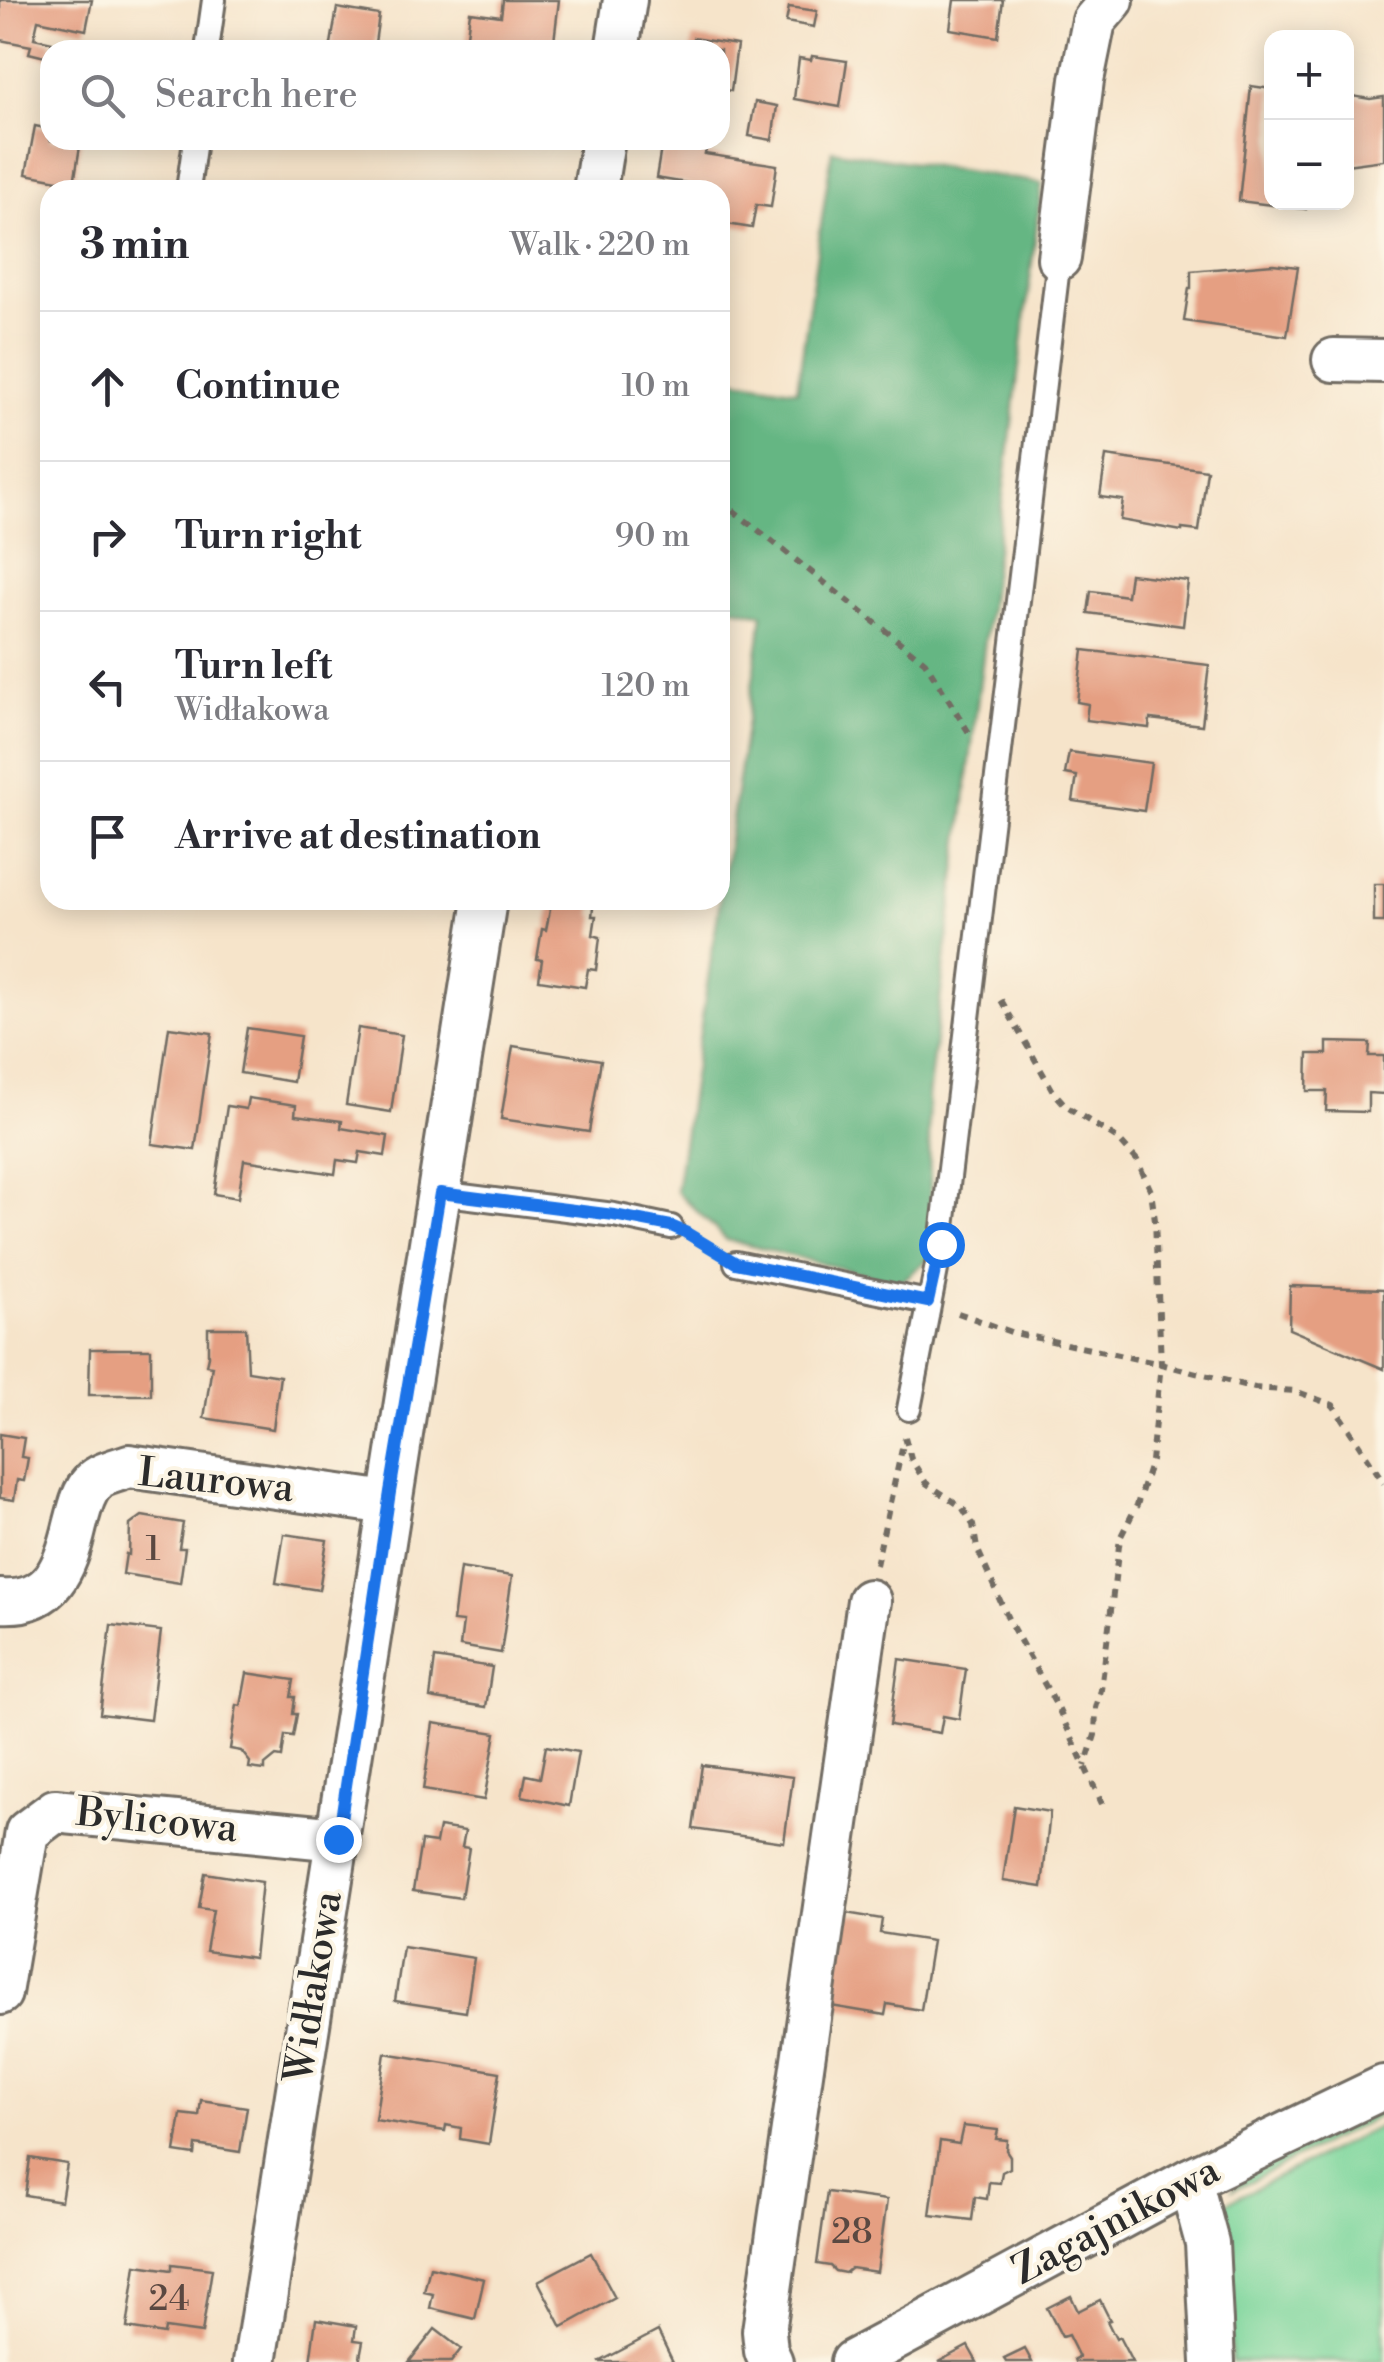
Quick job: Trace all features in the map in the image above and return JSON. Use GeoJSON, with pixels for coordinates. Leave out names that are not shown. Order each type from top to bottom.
{"type":"FeatureCollection","features":[{"type":"Feature","properties":{"kind":"street"},"geometry":{"type":"LineString","coordinates":[[618,40],[624,0]]}},
{"type":"Feature","properties":{"kind":"street"},"geometry":{"type":"LineString","coordinates":[[1059,258],[1082,80],[1094,21],[1112,0]]}},
{"type":"Feature","properties":{"kind":"street"},"geometry":{"type":"LineString","coordinates":[[597,180],[601,150]]}},
{"type":"Feature","properties":{"kind":"street"},"geometry":{"type":"LineString","coordinates":[[1334,360],[1384,361]]}},
{"type":"Feature","properties":{"kind":"street","name":"Widłakowa"},"geometry":{"type":"LineString","coordinates":[[255,2362],[483,910]]}},
{"type":"Feature","properties":{"kind":"street","name":"Laurowa"},"geometry":{"type":"LineString","coordinates":[[0,1601],[41,1595],[58,1575],[80,1505],[94,1480],[129,1466],[388,1503]]}},
{"type":"Feature","properties":{"kind":"street"},"geometry":{"type":"LineString","coordinates":[[770,2362],[764,2331],[870,1601]]}},
{"type":"Feature","properties":{"kind":"street","name":"Bylicowa"},"geometry":{"type":"LineString","coordinates":[[0,1993],[26,1832],[55,1810],[338,1839]]}},
{"type":"Feature","properties":{"kind":"street","name":"Zagajnikowa"},"geometry":{"type":"LineString","coordinates":[[852,2362],[1190,2180],[1384,2087]]}},
{"type":"Feature","properties":{"kind":"street"},"geometry":{"type":"LineString","coordinates":[[1190,2180],[1207,2242],[1214,2362]]}},
{"type":"Feature","properties":{"kind":"lane"},"geometry":{"type":"LineString","coordinates":[[208,40],[214,0]]}},
{"type":"Feature","properties":{"kind":"lane"},"geometry":{"type":"LineString","coordinates":[[189,180],[194,150]]}},
{"type":"Feature","properties":{"kind":"lane"},"geometry":{"type":"LineString","coordinates":[[909,1409],[941,1244],[1059,258]]}},
{"type":"Feature","properties":{"kind":"lane"},"geometry":{"type":"LineString","coordinates":[[440,1193],[671,1226]]}},
{"type":"Feature","properties":{"kind":"lane"},"geometry":{"type":"LineString","coordinates":[[736,1263],[928,1302]]}},
{"type":"Feature","properties":{"kind":"path"},"geometry":{"type":"LineString","coordinates":[[730,508],[925,662],[969,729],[974,744]]}},
{"type":"Feature","properties":{"kind":"path"},"geometry":{"type":"LineString","coordinates":[[975,952],[1053,1091],[1067,1106],[1119,1140],[1137,1160],[1151,1192],[1155,1220],[1161,1364],[1150,1461],[1137,1505],[1120,1538],[1095,1735],[1086,1766]]}},
{"type":"Feature","properties":{"kind":"path"},"geometry":{"type":"LineString","coordinates":[[928,1302],[1014,1332],[1254,1388],[1296,1392],[1334,1405],[1384,1483]]}},
{"type":"Feature","properties":{"kind":"path"},"geometry":{"type":"LineString","coordinates":[[870,1601],[909,1409]]}},
{"type":"Feature","properties":{"kind":"path"},"geometry":{"type":"LineString","coordinates":[[905,1436],[911,1459],[926,1483],[962,1507],[973,1525],[976,1548],[1008,1621],[1058,1708],[1104,1806]]}},
{"type":"Feature","properties":{"kind":"green space"},"geometry":{"type":"Polygon","coordinates":[[[832,150],[1042,183],[928,1097],[932,1256],[900,1283],[727,1240],[676,1191],[718,910],[730,910],[730,833],[763,614],[730,607],[730,379],[797,390],[832,150]]]}},
{"type":"Feature","properties":{"kind":"green space"},"geometry":{"type":"Polygon","coordinates":[[[1384,2107],[1384,2113],[1231,2191],[1245,2175],[1384,2107]]]}},
{"type":"Feature","properties":{"kind":"green space"},"geometry":{"type":"Polygon","coordinates":[[[1384,2124],[1384,2362],[1231,2361],[1224,2204],[1384,2124]]]}},
{"type":"Feature","properties":{"kind":"building"},"geometry":{"type":"Polygon","coordinates":[[[0,0],[92,0],[86,30],[38,20],[34,38],[43,40],[40,56],[29,53],[31,46],[0,40],[0,0]]]}},
{"type":"Feature","properties":{"kind":"building"},"geometry":{"type":"Polygon","coordinates":[[[503,0],[559,0],[554,40],[466,40],[470,12],[501,16],[503,0]]]}},
{"type":"Feature","properties":{"kind":"building"},"geometry":{"type":"Polygon","coordinates":[[[954,0],[1003,0],[998,37],[950,29],[954,0]]]}},
{"type":"Feature","properties":{"kind":"building"},"geometry":{"type":"Polygon","coordinates":[[[789,7],[817,11],[814,27],[786,22],[789,7]]]}},
{"type":"Feature","properties":{"kind":"building"},"geometry":{"type":"Polygon","coordinates":[[[337,8],[379,15],[375,40],[332,40],[337,8]]]}},
{"type":"Feature","properties":{"kind":"building"},"geometry":{"type":"Polygon","coordinates":[[[730,44],[737,45],[730,91],[730,44]]]}},
{"type":"Feature","properties":{"kind":"building"},"geometry":{"type":"Polygon","coordinates":[[[812,56],[847,61],[840,107],[794,99],[799,58],[811,60],[812,56]]]}},
{"type":"Feature","properties":{"kind":"building"},"geometry":{"type":"Polygon","coordinates":[[[1251,86],[1264,88],[1264,204],[1239,201],[1251,86]]]}},
{"type":"Feature","properties":{"kind":"building"},"geometry":{"type":"Polygon","coordinates":[[[1354,96],[1384,97],[1384,160],[1354,164],[1354,96]]]}},
{"type":"Feature","properties":{"kind":"building"},"geometry":{"type":"Polygon","coordinates":[[[755,102],[777,106],[772,140],[749,136],[755,102]]]}},
{"type":"Feature","properties":{"kind":"building"},"geometry":{"type":"Polygon","coordinates":[[[35,126],[40,127],[40,150],[79,150],[74,180],[26,174],[35,126]]]}},
{"type":"Feature","properties":{"kind":"building"},"geometry":{"type":"Polygon","coordinates":[[[661,150],[706,150],[705,154],[777,165],[771,207],[756,205],[752,228],[730,225],[730,180],[656,178],[661,150]]]}},
{"type":"Feature","properties":{"kind":"building"},"geometry":{"type":"Polygon","coordinates":[[[1273,264],[1298,267],[1287,336],[1184,321],[1191,271],[1273,264]]]}},
{"type":"Feature","properties":{"kind":"building"},"geometry":{"type":"Polygon","coordinates":[[[1106,456],[1207,470],[1199,531],[1120,520],[1123,500],[1100,497],[1106,456]]]}},
{"type":"Feature","properties":{"kind":"building"},"geometry":{"type":"Polygon","coordinates":[[[1130,574],[1188,581],[1183,626],[1088,613],[1091,591],[1127,596],[1130,574]]]}},
{"type":"Feature","properties":{"kind":"building"},"geometry":{"type":"Polygon","coordinates":[[[1083,650],[1209,665],[1202,725],[1150,719],[1149,728],[1086,720],[1088,704],[1077,702],[1083,650]]]}},
{"type":"Feature","properties":{"kind":"building"},"geometry":{"type":"Polygon","coordinates":[[[1069,752],[1151,763],[1144,811],[1073,801],[1077,776],[1065,774],[1069,752]]]}},
{"type":"Feature","properties":{"kind":"building"},"geometry":{"type":"Polygon","coordinates":[[[1374,884],[1384,884],[1384,922],[1374,922],[1374,884]]]}},
{"type":"Feature","properties":{"kind":"building"},"geometry":{"type":"Polygon","coordinates":[[[550,910],[593,910],[592,916],[596,916],[593,935],[600,937],[596,970],[588,969],[585,987],[539,980],[542,960],[537,959],[542,929],[546,930],[550,910]]]}},
{"type":"Feature","properties":{"kind":"building"},"geometry":{"type":"Polygon","coordinates":[[[169,1027],[212,1033],[195,1150],[152,1144],[169,1027]]]}},
{"type":"Feature","properties":{"kind":"building"},"geometry":{"type":"Polygon","coordinates":[[[247,1028],[300,1036],[293,1082],[240,1073],[247,1028]]]}},
{"type":"Feature","properties":{"kind":"building"},"geometry":{"type":"Polygon","coordinates":[[[358,1028],[402,1035],[391,1112],[346,1105],[358,1028]]]}},
{"type":"Feature","properties":{"kind":"building"},"geometry":{"type":"Polygon","coordinates":[[[1327,1042],[1370,1043],[1369,1056],[1384,1056],[1384,1094],[1368,1093],[1368,1112],[1326,1111],[1327,1091],[1307,1091],[1308,1054],[1327,1054],[1327,1042]]]}},
{"type":"Feature","properties":{"kind":"building"},"geometry":{"type":"Polygon","coordinates":[[[513,1046],[601,1060],[589,1132],[501,1119],[513,1046]]]}},
{"type":"Feature","properties":{"kind":"building"},"geometry":{"type":"Polygon","coordinates":[[[248,1098],[296,1105],[295,1115],[342,1121],[341,1128],[388,1136],[385,1156],[360,1152],[358,1163],[337,1160],[335,1174],[244,1160],[238,1198],[214,1194],[227,1106],[246,1109],[248,1098]]]}},
{"type":"Feature","properties":{"kind":"building"},"geometry":{"type":"Polygon","coordinates":[[[1290,1286],[1384,1289],[1384,1369],[1289,1329],[1290,1286]]]}},
{"type":"Feature","properties":{"kind":"building"},"geometry":{"type":"Polygon","coordinates":[[[208,1328],[246,1328],[248,1371],[280,1376],[273,1429],[204,1418],[212,1366],[206,1365],[208,1328]]]}},
{"type":"Feature","properties":{"kind":"building"},"geometry":{"type":"Polygon","coordinates":[[[90,1349],[151,1349],[151,1395],[89,1395],[90,1349]]]}},
{"type":"Feature","properties":{"kind":"building"},"geometry":{"type":"Polygon","coordinates":[[[0,1434],[24,1438],[21,1457],[28,1458],[24,1481],[17,1480],[14,1500],[0,1498],[0,1434]]]}},
{"type":"Feature","properties":{"kind":"building"},"geometry":{"type":"Polygon","coordinates":[[[142,1516],[183,1523],[179,1548],[185,1548],[180,1583],[123,1574],[126,1554],[129,1555],[130,1525],[142,1516]]]}},
{"type":"Feature","properties":{"kind":"building"},"geometry":{"type":"Polygon","coordinates":[[[284,1534],[327,1540],[319,1590],[276,1583],[284,1534]]]}},
{"type":"Feature","properties":{"kind":"building"},"geometry":{"type":"Polygon","coordinates":[[[460,1568],[512,1576],[501,1653],[460,1646],[463,1622],[453,1621],[460,1568]]]}},
{"type":"Feature","properties":{"kind":"building"},"geometry":{"type":"Polygon","coordinates":[[[111,1625],[161,1631],[150,1720],[100,1714],[111,1625]]]}},
{"type":"Feature","properties":{"kind":"building"},"geometry":{"type":"Polygon","coordinates":[[[435,1658],[492,1667],[486,1707],[430,1698],[435,1658]]]}},
{"type":"Feature","properties":{"kind":"building"},"geometry":{"type":"Polygon","coordinates":[[[899,1659],[966,1669],[959,1719],[943,1716],[940,1733],[890,1725],[899,1659]]]}},
{"type":"Feature","properties":{"kind":"building"},"geometry":{"type":"Polygon","coordinates":[[[247,1673],[294,1680],[291,1697],[295,1697],[293,1714],[297,1714],[293,1736],[285,1735],[282,1757],[276,1756],[265,1765],[265,1770],[249,1768],[250,1762],[241,1751],[230,1749],[247,1673]]]}},
{"type":"Feature","properties":{"kind":"building"},"geometry":{"type":"Polygon","coordinates":[[[433,1723],[496,1733],[484,1800],[423,1790],[433,1723]]]}},
{"type":"Feature","properties":{"kind":"building"},"geometry":{"type":"Polygon","coordinates":[[[546,1746],[578,1752],[569,1806],[522,1796],[526,1775],[540,1778],[546,1746]]]}},
{"type":"Feature","properties":{"kind":"building"},"geometry":{"type":"Polygon","coordinates":[[[702,1765],[793,1777],[784,1842],[693,1829],[702,1765]]]}},
{"type":"Feature","properties":{"kind":"building"},"geometry":{"type":"Polygon","coordinates":[[[1014,1806],[1050,1812],[1042,1887],[1003,1881],[1014,1806]]]}},
{"type":"Feature","properties":{"kind":"building"},"geometry":{"type":"Polygon","coordinates":[[[439,1827],[465,1831],[462,1847],[469,1848],[461,1898],[413,1891],[421,1841],[436,1843],[439,1827]]]}},
{"type":"Feature","properties":{"kind":"building"},"geometry":{"type":"Polygon","coordinates":[[[205,1873],[262,1882],[254,1958],[206,1951],[213,1910],[199,1908],[205,1873]]]}},
{"type":"Feature","properties":{"kind":"building"},"geometry":{"type":"Polygon","coordinates":[[[846,1913],[882,1919],[880,1933],[932,1941],[921,2010],[887,2004],[885,2015],[831,2006],[846,1913]]]}},
{"type":"Feature","properties":{"kind":"building"},"geometry":{"type":"Polygon","coordinates":[[[403,1947],[474,1958],[466,2012],[395,2001],[403,1947]]]}},
{"type":"Feature","properties":{"kind":"building"},"geometry":{"type":"Polygon","coordinates":[[[385,2053],[500,2072],[489,2144],[460,2139],[461,2128],[446,2125],[445,2131],[375,2120],[385,2053]]]}},
{"type":"Feature","properties":{"kind":"building"},"geometry":{"type":"Polygon","coordinates":[[[201,2100],[247,2107],[240,2152],[196,2145],[195,2155],[175,2152],[181,2114],[199,2116],[201,2100]]]}},
{"type":"Feature","properties":{"kind":"building"},"geometry":{"type":"Polygon","coordinates":[[[963,2126],[998,2130],[996,2139],[1007,2140],[1010,2168],[1002,2172],[1000,2183],[989,2182],[987,2199],[975,2197],[972,2220],[930,2215],[940,2141],[959,2144],[963,2126]]]}},
{"type":"Feature","properties":{"kind":"building"},"geometry":{"type":"Polygon","coordinates":[[[30,2158],[67,2164],[61,2201],[25,2195],[30,2158]]]}},
{"type":"Feature","properties":{"kind":"building"},"geometry":{"type":"Polygon","coordinates":[[[827,2192],[887,2200],[877,2272],[851,2268],[845,2273],[817,2264],[827,2192]]]}},
{"type":"Feature","properties":{"kind":"building"},"geometry":{"type":"Polygon","coordinates":[[[591,2253],[615,2298],[562,2327],[538,2281],[591,2253]]]}},
{"type":"Feature","properties":{"kind":"building"},"geometry":{"type":"Polygon","coordinates":[[[172,2264],[212,2269],[202,2333],[165,2328],[164,2334],[127,2328],[136,2265],[172,2270],[172,2264]]]}},
{"type":"Feature","properties":{"kind":"building"},"geometry":{"type":"Polygon","coordinates":[[[430,2267],[484,2279],[475,2319],[430,2308],[433,2294],[424,2292],[430,2267]]]}},
{"type":"Feature","properties":{"kind":"building"},"geometry":{"type":"Polygon","coordinates":[[[1071,2296],[1078,2311],[1100,2300],[1116,2339],[1119,2337],[1132,2362],[1075,2362],[1079,2357],[1068,2335],[1062,2337],[1047,2308],[1071,2296]]]}},
{"type":"Feature","properties":{"kind":"building"},"geometry":{"type":"Polygon","coordinates":[[[316,2319],[356,2326],[354,2340],[363,2341],[359,2362],[310,2362],[316,2319]]]}},
{"type":"Feature","properties":{"kind":"building"},"geometry":{"type":"Polygon","coordinates":[[[435,2329],[461,2349],[451,2362],[409,2362],[435,2329]]]}},
{"type":"Feature","properties":{"kind":"building"},"geometry":{"type":"Polygon","coordinates":[[[658,2331],[673,2362],[599,2362],[658,2331]]]}},
{"type":"Feature","properties":{"kind":"building"},"geometry":{"type":"Polygon","coordinates":[[[968,2346],[977,2362],[938,2362],[968,2346]]]}},
{"type":"Feature","properties":{"kind":"building"},"geometry":{"type":"Polygon","coordinates":[[[1025,2349],[1032,2362],[1004,2359],[1025,2349]]]}},
{"type":"Feature","properties":{"kind":"route"},"geometry":{"type":"LineString","coordinates":[[338,1839],[440,1193],[671,1226],[736,1263],[928,1302],[941,1244]]}}]}
